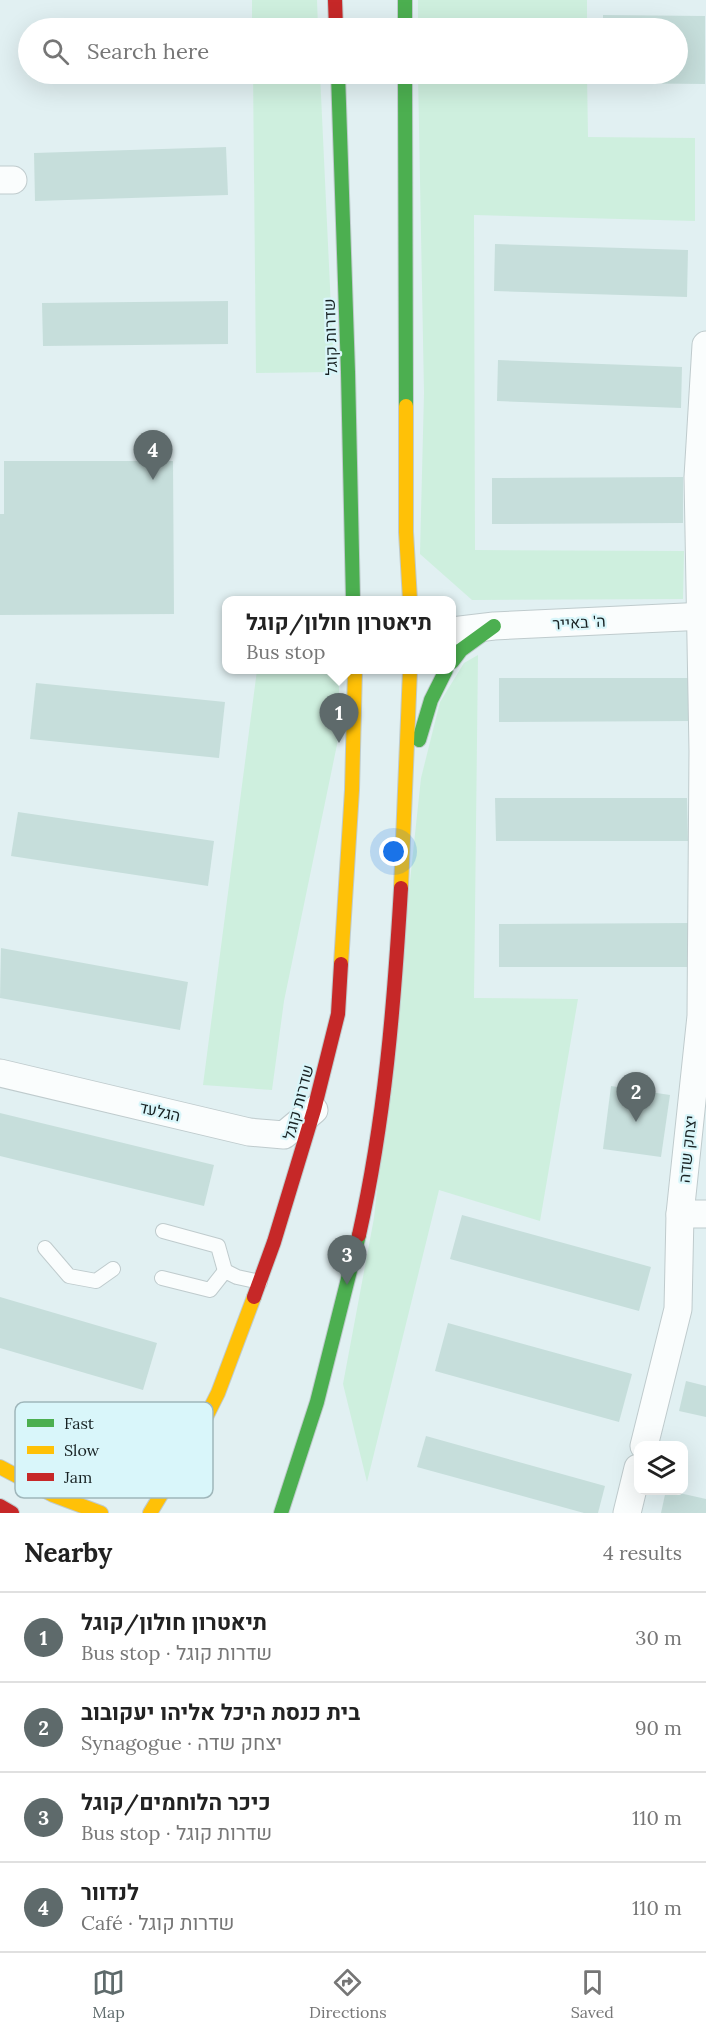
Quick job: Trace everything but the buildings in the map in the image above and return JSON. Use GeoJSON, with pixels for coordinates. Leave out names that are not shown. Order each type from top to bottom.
{"type":"FeatureCollection","features":[{"type":"Feature","properties":{"kind":"street"},"geometry":{"type":"LineString","coordinates":[[335,0],[336,18]]}},
{"type":"Feature","properties":{"kind":"street"},"geometry":{"type":"LineString","coordinates":[[405,0],[405,18]]}},
{"type":"Feature","properties":{"kind":"street","name":"שדרות קוגל"},"geometry":{"type":"LineString","coordinates":[[338,84],[353,596]]}},
{"type":"Feature","properties":{"kind":"street"},"geometry":{"type":"LineString","coordinates":[[405,84],[406,532],[410,596]]}},
{"type":"Feature","properties":{"kind":"street","name":"יצחק שדה"},"geometry":{"type":"LineString","coordinates":[[645,1441],[678,1309],[693,1214],[705,834],[702,477],[706,345]]}},
{"type":"Feature","properties":{"kind":"street","name":"ה' באייר"},"geometry":{"type":"LineString","coordinates":[[456,631],[494,626],[703,616]]}},
{"type":"Feature","properties":{"kind":"street"},"geometry":{"type":"LineString","coordinates":[[456,657],[461,650],[494,626]]}},
{"type":"Feature","properties":{"kind":"street","name":"שדרות קוגל"},"geometry":{"type":"LineString","coordinates":[[213,1403],[274,1242],[314,1110],[338,1014],[358,674]]}},
{"type":"Feature","properties":{"kind":"street"},"geometry":{"type":"LineString","coordinates":[[281,1513],[306,1437],[343,1305],[362,1222],[377,1137],[392,1028],[407,779],[410,674]]}},
{"type":"Feature","properties":{"kind":"street"},"geometry":{"type":"LineString","coordinates":[[407,779],[430,700],[443,674]]}},
{"type":"Feature","properties":{"kind":"street","name":"הגלעד"},"geometry":{"type":"LineString","coordinates":[[0,1074],[249,1132],[284,1135],[314,1110]]}},
{"type":"Feature","properties":{"kind":"street"},"geometry":{"type":"LineString","coordinates":[[299,1499],[306,1437]]}},
{"type":"Feature","properties":{"kind":"street"},"geometry":{"type":"LineString","coordinates":[[0,1467],[15,1475]]}},
{"type":"Feature","properties":{"kind":"street"},"geometry":{"type":"LineString","coordinates":[[627,1513],[634,1487]]}},
{"type":"Feature","properties":{"kind":"street"},"geometry":{"type":"LineString","coordinates":[[61,1498],[101,1513]]}},
{"type":"Feature","properties":{"kind":"street","name":"שדרות קוגל"},"geometry":{"type":"LineString","coordinates":[[150,1513],[159,1498]]}},
{"type":"Feature","properties":{"kind":"street"},"geometry":{"type":"LineString","coordinates":[[0,1506],[12,1513]]}},
{"type":"Feature","properties":{"kind":"lane"},"geometry":{"type":"LineString","coordinates":[[162,1231],[218,1246],[225,1271],[237,1277],[260,1282]]}},
{"type":"Feature","properties":{"kind":"lane"},"geometry":{"type":"LineString","coordinates":[[45,1248],[69,1276],[96,1281],[113,1269]]}},
{"type":"Feature","properties":{"kind":"lane"},"geometry":{"type":"LineString","coordinates":[[162,1278],[210,1290],[225,1271]]}},
{"type":"Feature","properties":{"kind":"green space"},"geometry":{"type":"Polygon","coordinates":[[[252,0],[317,0],[318,18],[252,18],[252,0]]]}},
{"type":"Feature","properties":{"kind":"green space"},"geometry":{"type":"Polygon","coordinates":[[[418,0],[587,0],[587,18],[418,18],[418,0]]]}},
{"type":"Feature","properties":{"kind":"green space"},"geometry":{"type":"Polygon","coordinates":[[[253,84],[320,84],[334,372],[256,373],[253,84]]]}},
{"type":"Feature","properties":{"kind":"green space"},"geometry":{"type":"Polygon","coordinates":[[[418,84],[587,84],[588,137],[695,138],[695,221],[474,215],[475,550],[684,551],[683,599],[472,600],[420,554],[424,393],[418,84]]]}},
{"type":"Feature","properties":{"kind":"green space"},"geometry":{"type":"Polygon","coordinates":[[[478,655],[474,998],[578,999],[540,1221],[439,1190],[367,1482],[343,1384],[374,1218],[421,778],[440,702],[464,663],[478,655]]]}},
{"type":"Feature","properties":{"kind":"green space"},"geometry":{"type":"Polygon","coordinates":[[[256,674],[339,674],[339,735],[284,1001],[272,1090],[203,1085],[256,674]]]}},
{"type":"Feature","properties":{"kind":"traffic: fast"},"geometry":{"type":"LineString","coordinates":[[405,0],[405,18]]}},
{"type":"Feature","properties":{"kind":"traffic: fast"},"geometry":{"type":"LineString","coordinates":[[338,84],[353,596]]}},
{"type":"Feature","properties":{"kind":"traffic: fast"},"geometry":{"type":"LineString","coordinates":[[405,84],[406,406]]}},
{"type":"Feature","properties":{"kind":"traffic: fast"},"geometry":{"type":"LineString","coordinates":[[456,657],[461,650],[494,626]]}},
{"type":"Feature","properties":{"kind":"traffic: fast"},"geometry":{"type":"LineString","coordinates":[[419,740],[431,700],[444,674]]}},
{"type":"Feature","properties":{"kind":"traffic: fast"},"geometry":{"type":"LineString","coordinates":[[281,1513],[317,1402],[359,1235]]}},
{"type":"Feature","properties":{"kind":"traffic: slow"},"geometry":{"type":"LineString","coordinates":[[406,406],[406,532],[410,596]]}},
{"type":"Feature","properties":{"kind":"traffic: slow"},"geometry":{"type":"LineString","coordinates":[[341,964],[352,790],[355,674]]}},
{"type":"Feature","properties":{"kind":"traffic: slow"},"geometry":{"type":"LineString","coordinates":[[401,888],[410,674]]}},
{"type":"Feature","properties":{"kind":"traffic: slow"},"geometry":{"type":"LineString","coordinates":[[213,1403],[254,1297]]}},
{"type":"Feature","properties":{"kind":"traffic: slow"},"geometry":{"type":"LineString","coordinates":[[0,1467],[15,1475]]}},
{"type":"Feature","properties":{"kind":"traffic: slow"},"geometry":{"type":"LineString","coordinates":[[61,1498],[101,1513]]}},
{"type":"Feature","properties":{"kind":"traffic: slow"},"geometry":{"type":"LineString","coordinates":[[150,1513],[159,1498]]}},
{"type":"Feature","properties":{"kind":"traffic: jam"},"geometry":{"type":"LineString","coordinates":[[335,0],[336,18]]}},
{"type":"Feature","properties":{"kind":"traffic: jam"},"geometry":{"type":"LineString","coordinates":[[359,1235],[382,1105],[401,888]]}},
{"type":"Feature","properties":{"kind":"traffic: jam"},"geometry":{"type":"LineString","coordinates":[[254,1297],[274,1242],[314,1110],[338,1014],[341,964]]}},
{"type":"Feature","properties":{"kind":"traffic: jam"},"geometry":{"type":"LineString","coordinates":[[0,1506],[12,1513]]}},
{"type":"Feature","properties":{"kind":"place","name":"לנדוור"},"geometry":{"type":"Point","coordinates":[153,480]}},
{"type":"Feature","properties":{"kind":"place","name":"תיאטרון חולון/קוגל"},"geometry":{"type":"Point","coordinates":[339,743]}},
{"type":"Feature","properties":{"kind":"place","name":"בית כנסת היכל אליהו יעקובוב"},"geometry":{"type":"Point","coordinates":[636,1122]}},
{"type":"Feature","properties":{"kind":"place","name":"כיכר הלוחמים/קוגל"},"geometry":{"type":"Point","coordinates":[347,1285]}}]}
